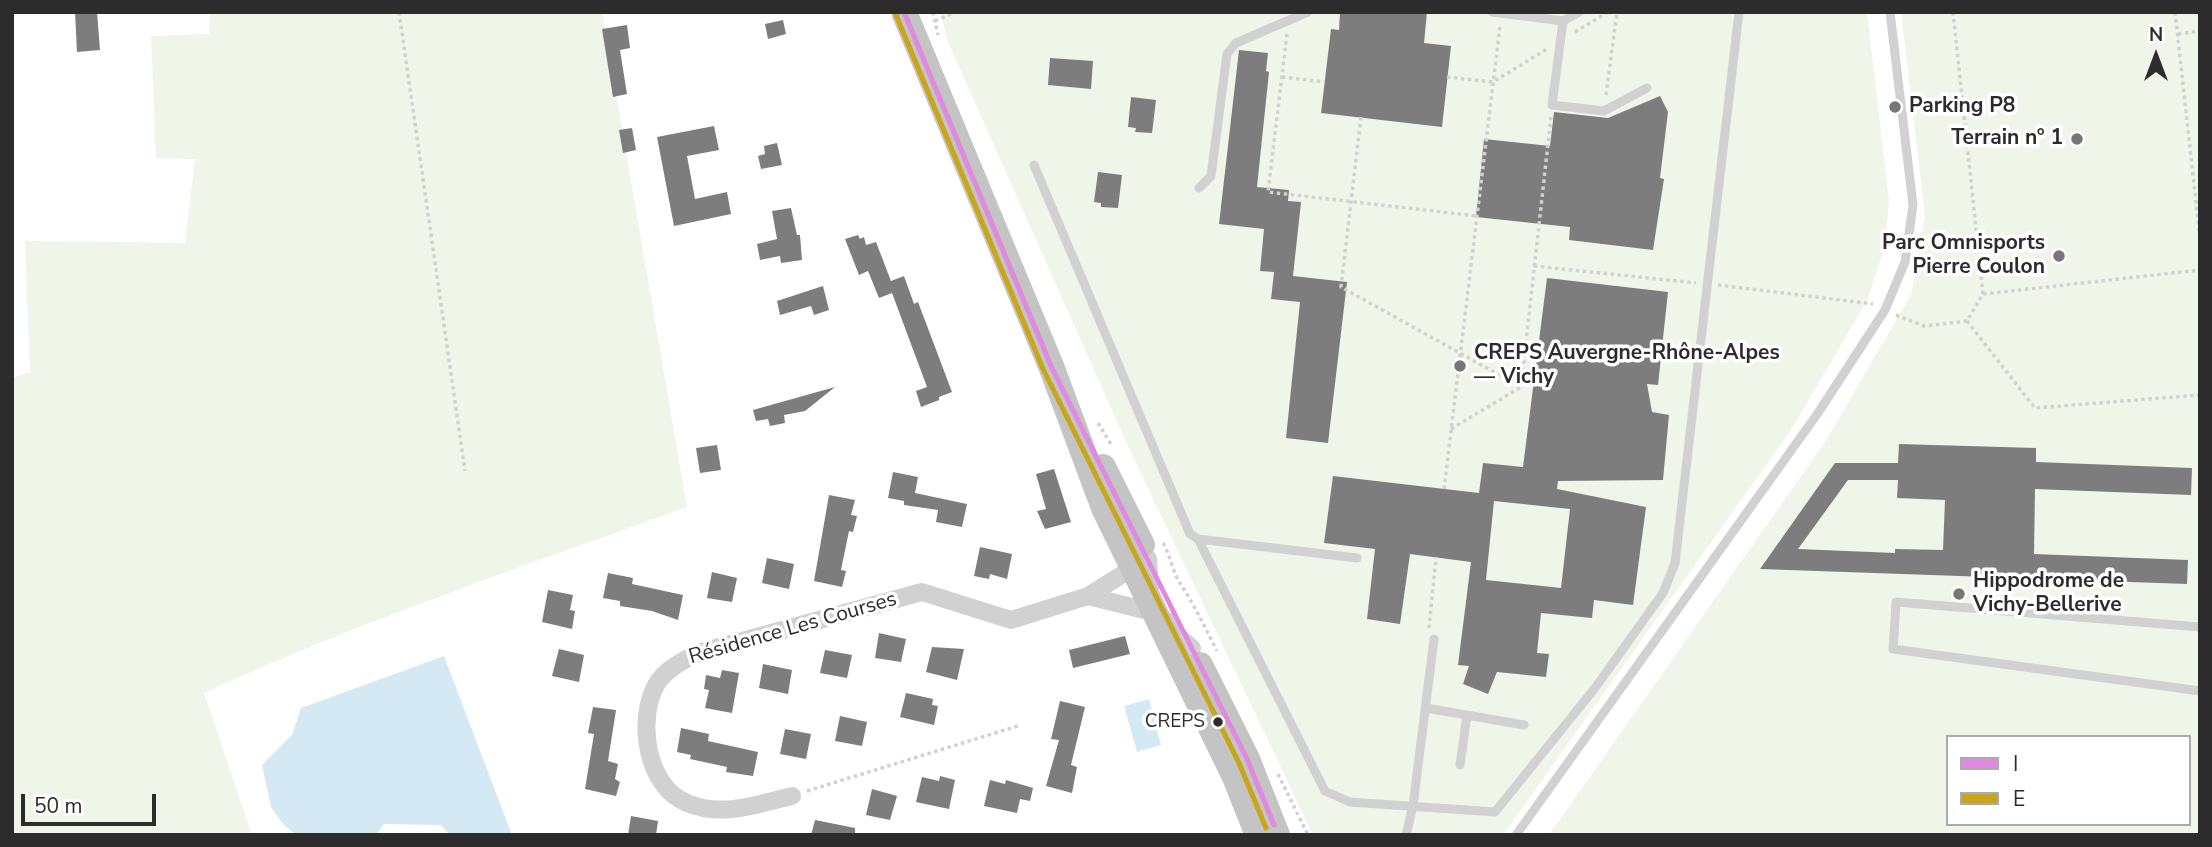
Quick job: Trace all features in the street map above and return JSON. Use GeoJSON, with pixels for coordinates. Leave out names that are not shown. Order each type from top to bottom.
{"type":"FeatureCollection","features":[{"type":"Feature","properties":{"kind":"main road"},"geometry":{"type":"LineString","coordinates":[[914,19],[1104,508],[1192,648],[1247,759],[1277,835]]}},
{"type":"Feature","properties":{"kind":"main road"},"geometry":{"type":"LineString","coordinates":[[1146,578],[1258,835]]}},
{"type":"Feature","properties":{"kind":"street","name":"Résidence Les Courses"},"geometry":{"type":"LineString","coordinates":[[792,796],[735,810],[705,809],[684,803],[660,778],[649,752],[647,732],[657,682],[678,663],[698,653],[922,592],[1012,620],[1146,578]]}},
{"type":"Feature","properties":{"kind":"street"},"geometry":{"type":"LineString","coordinates":[[1088,596],[1144,610],[1146,578]]}},
{"type":"Feature","properties":{"kind":"lane"},"geometry":{"type":"LineString","coordinates":[[1199,188],[1211,176],[1227,54],[1236,43],[1308,12]]}},
{"type":"Feature","properties":{"kind":"lane"},"geometry":{"type":"LineString","coordinates":[[1497,13],[1563,21],[1579,12]]}},
{"type":"Feature","properties":{"kind":"lane"},"geometry":{"type":"LineString","coordinates":[[1034,165],[1190,534],[1198,540],[1325,790],[1350,802],[1495,812],[1595,688],[1663,593],[1675,564],[1739,12]]}},
{"type":"Feature","properties":{"kind":"lane"},"geometry":{"type":"LineString","coordinates":[[1516,835],[1818,413],[1885,310],[1905,261],[1913,205],[1890,12]]}},
{"type":"Feature","properties":{"kind":"lane"},"geometry":{"type":"LineString","coordinates":[[1563,21],[1552,105],[1604,111],[1647,88]]}},
{"type":"Feature","properties":{"kind":"lane"},"geometry":{"type":"LineString","coordinates":[[1198,540],[1357,558]]}},
{"type":"Feature","properties":{"kind":"lane"},"geometry":{"type":"LineString","coordinates":[[2200,627],[1896,603],[1893,649],[2200,691]]}},
{"type":"Feature","properties":{"kind":"lane"},"geometry":{"type":"LineString","coordinates":[[1406,835],[1413,806],[1434,639]]}},
{"type":"Feature","properties":{"kind":"lane"},"geometry":{"type":"LineString","coordinates":[[1426,708],[1524,725]]}},
{"type":"Feature","properties":{"kind":"lane"},"geometry":{"type":"LineString","coordinates":[[1460,765],[1467,715]]}},
{"type":"Feature","properties":{"kind":"path"},"geometry":{"type":"LineString","coordinates":[[398,12],[465,471]]}},
{"type":"Feature","properties":{"kind":"path"},"geometry":{"type":"LineString","coordinates":[[933,12],[939,40]]}},
{"type":"Feature","properties":{"kind":"path"},"geometry":{"type":"LineString","coordinates":[[914,19],[936,21],[956,12]]}},
{"type":"Feature","properties":{"kind":"path"},"geometry":{"type":"LineString","coordinates":[[1447,77],[1493,82],[1608,12]]}},
{"type":"Feature","properties":{"kind":"path"},"geometry":{"type":"LineString","coordinates":[[1604,111],[1617,12]]}},
{"type":"Feature","properties":{"kind":"path"},"geometry":{"type":"LineString","coordinates":[[1953,12],[1983,294],[1967,321]]}},
{"type":"Feature","properties":{"kind":"path"},"geometry":{"type":"LineString","coordinates":[[2175,12],[2200,238]]}},
{"type":"Feature","properties":{"kind":"path"},"geometry":{"type":"LineString","coordinates":[[1444,489],[1493,82],[1497,13]]}},
{"type":"Feature","properties":{"kind":"path"},"geometry":{"type":"LineString","coordinates":[[1288,21],[1268,192],[1477,216]]}},
{"type":"Feature","properties":{"kind":"path"},"geometry":{"type":"LineString","coordinates":[[2178,34],[2200,31]]}},
{"type":"Feature","properties":{"kind":"path"},"geometry":{"type":"LineString","coordinates":[[1282,77],[1325,82]]}},
{"type":"Feature","properties":{"kind":"path"},"geometry":{"type":"LineString","coordinates":[[1521,387],[1552,105]]}},
{"type":"Feature","properties":{"kind":"path"},"geometry":{"type":"LineString","coordinates":[[1361,117],[1341,287],[1521,387]]}},
{"type":"Feature","properties":{"kind":"path"},"geometry":{"type":"LineString","coordinates":[[1983,294],[2200,270]]}},
{"type":"Feature","properties":{"kind":"path"},"geometry":{"type":"LineString","coordinates":[[1885,310],[1924,326],[1967,321]]}},
{"type":"Feature","properties":{"kind":"path"},"geometry":{"type":"LineString","coordinates":[[1967,321],[2035,408],[2200,395]]}},
{"type":"Feature","properties":{"kind":"path"},"geometry":{"type":"LineString","coordinates":[[1451,429],[1521,387]]}},
{"type":"Feature","properties":{"kind":"path"},"geometry":{"type":"LineString","coordinates":[[1097,422],[1117,455]]}},
{"type":"Feature","properties":{"kind":"path"},"geometry":{"type":"LineString","coordinates":[[1158,533],[1175,566],[1178,582],[1188,593],[1219,654]]}},
{"type":"Feature","properties":{"kind":"path"},"geometry":{"type":"LineString","coordinates":[[1434,639],[1428,626],[1436,557]]}},
{"type":"Feature","properties":{"kind":"path"},"geometry":{"type":"LineString","coordinates":[[792,796],[1021,725]]}},
{"type":"Feature","properties":{"kind":"path"},"geometry":{"type":"LineString","coordinates":[[1273,764],[1308,835]]}},
{"type":"Feature","properties":{"kind":"shaded area"},"geometry":{"type":"Polygon","coordinates":[[[602,12],[687,507],[383,618],[204,693],[252,835],[12,835],[12,378],[30,372],[25,241],[185,243],[195,159],[156,158],[151,36],[209,34],[210,13],[602,12]]]}},
{"type":"Feature","properties":{"kind":"shaded area","name":"CREPS Auvergne-Rhône-Alpes — Vichy"},"geometry":{"type":"Polygon","coordinates":[[[940,12],[1867,12],[1889,201],[1885,246],[1867,301],[1791,430],[1503,835],[1313,835],[1128,446],[948,42],[940,12]]]}},
{"type":"Feature","properties":{"kind":"shaded area"},"geometry":{"type":"Polygon","coordinates":[[[1901,12],[2200,12],[2200,835],[1549,835],[1825,442],[1911,295],[1925,216],[1901,12]]]}},
{"type":"Feature","properties":{"kind":"water"},"geometry":{"type":"Polygon","coordinates":[[[444,656],[512,835],[450,835],[441,825],[384,824],[376,835],[296,835],[283,824],[271,807],[262,765],[292,735],[301,708],[444,656]]]}},
{"type":"Feature","properties":{"kind":"water"},"geometry":{"type":"Polygon","coordinates":[[[1149,699],[1161,745],[1137,752],[1124,706],[1149,699]]]}},
{"type":"Feature","properties":{"kind":"building"},"geometry":{"type":"Polygon","coordinates":[[[75,12],[97,12],[100,50],[77,52],[75,12]]]}},
{"type":"Feature","properties":{"kind":"building"},"geometry":{"type":"Polygon","coordinates":[[[1340,12],[1427,12],[1424,43],[1451,46],[1442,127],[1321,113],[1331,29],[1339,30],[1340,12]]]}},
{"type":"Feature","properties":{"kind":"building"},"geometry":{"type":"Polygon","coordinates":[[[783,20],[786,34],[768,39],[765,24],[783,20]]]}},
{"type":"Feature","properties":{"kind":"building"},"geometry":{"type":"Polygon","coordinates":[[[627,25],[630,48],[620,50],[627,94],[613,97],[602,29],[627,25]]]}},
{"type":"Feature","properties":{"kind":"building"},"geometry":{"type":"Polygon","coordinates":[[[1239,50],[1268,53],[1266,71],[1269,72],[1257,187],[1289,190],[1288,201],[1301,202],[1293,276],[1347,282],[1328,443],[1286,438],[1300,302],[1271,299],[1274,272],[1260,271],[1264,229],[1219,224],[1239,50]]]}},
{"type":"Feature","properties":{"kind":"building"},"geometry":{"type":"Polygon","coordinates":[[[1050,58],[1093,61],[1091,89],[1048,85],[1050,58]]]}},
{"type":"Feature","properties":{"kind":"building"},"geometry":{"type":"Polygon","coordinates":[[[1660,96],[1668,112],[1660,178],[1664,179],[1653,250],[1569,240],[1570,227],[1476,217],[1484,139],[1550,146],[1554,112],[1608,118],[1660,96]]]}},
{"type":"Feature","properties":{"kind":"building"},"geometry":{"type":"Polygon","coordinates":[[[1131,97],[1156,100],[1152,133],[1135,132],[1136,128],[1128,127],[1131,97]]]}},
{"type":"Feature","properties":{"kind":"building"},"geometry":{"type":"Polygon","coordinates":[[[714,126],[719,150],[687,156],[695,199],[727,192],[731,214],[674,226],[657,137],[714,126]]]}},
{"type":"Feature","properties":{"kind":"building"},"geometry":{"type":"Polygon","coordinates":[[[632,128],[636,150],[623,153],[619,130],[632,128]]]}},
{"type":"Feature","properties":{"kind":"building"},"geometry":{"type":"Polygon","coordinates":[[[777,143],[782,165],[761,169],[758,156],[765,154],[764,146],[777,143]]]}},
{"type":"Feature","properties":{"kind":"building"},"geometry":{"type":"Polygon","coordinates":[[[1098,172],[1122,175],[1118,208],[1101,207],[1101,203],[1094,202],[1098,172]]]}},
{"type":"Feature","properties":{"kind":"building"},"geometry":{"type":"Polygon","coordinates":[[[791,208],[797,235],[800,235],[802,260],[781,263],[780,256],[760,260],[757,244],[777,239],[772,211],[791,208]]]}},
{"type":"Feature","properties":{"kind":"building"},"geometry":{"type":"Polygon","coordinates":[[[858,235],[860,239],[864,237],[866,245],[876,242],[891,281],[904,276],[914,304],[918,302],[952,392],[939,397],[939,400],[921,407],[916,391],[927,387],[892,293],[879,298],[868,271],[859,275],[845,239],[858,235]]]}},
{"type":"Feature","properties":{"kind":"building"},"geometry":{"type":"Polygon","coordinates":[[[1547,278],[1668,292],[1658,385],[1647,384],[1652,412],[1669,415],[1663,480],[1558,481],[1557,489],[1646,507],[1633,605],[1594,600],[1592,618],[1541,613],[1537,653],[1549,654],[1546,677],[1497,672],[1488,694],[1463,684],[1469,666],[1458,665],[1471,562],[1410,554],[1400,624],[1367,619],[1375,549],[1324,543],[1333,476],[1479,493],[1483,463],[1523,467],[1547,278]],[[1494,501],[1486,580],[1561,588],[1570,509],[1494,501]]]}},
{"type":"Feature","properties":{"kind":"building"},"geometry":{"type":"Polygon","coordinates":[[[823,286],[829,310],[814,315],[811,306],[780,315],[777,301],[823,286]]]}},
{"type":"Feature","properties":{"kind":"building"},"geometry":{"type":"Polygon","coordinates":[[[835,387],[805,411],[784,415],[785,423],[770,426],[768,419],[756,421],[753,410],[835,387]]]}},
{"type":"Feature","properties":{"kind":"building"},"geometry":{"type":"Polygon","coordinates":[[[1899,444],[2036,448],[2036,462],[2192,468],[2191,495],[2035,489],[2034,554],[2188,560],[2187,584],[1760,569],[1835,463],[1898,463],[1899,444]],[[1848,480],[1798,549],[1895,553],[1895,549],[1943,550],[1945,500],[1897,498],[1898,480],[1848,480]]]}},
{"type":"Feature","properties":{"kind":"building"},"geometry":{"type":"Polygon","coordinates":[[[717,445],[721,470],[700,473],[696,448],[717,445]]]}},
{"type":"Feature","properties":{"kind":"building"},"geometry":{"type":"Polygon","coordinates":[[[1054,469],[1071,522],[1045,529],[1037,511],[1046,509],[1036,474],[1054,469]]]}},
{"type":"Feature","properties":{"kind":"building"},"geometry":{"type":"Polygon","coordinates":[[[893,472],[918,477],[915,493],[967,504],[962,527],[936,522],[938,510],[904,505],[904,501],[888,498],[893,472]]]}},
{"type":"Feature","properties":{"kind":"building"},"geometry":{"type":"Polygon","coordinates":[[[829,495],[855,500],[851,515],[857,516],[853,532],[849,531],[841,570],[846,571],[842,587],[814,581],[829,495]]]}},
{"type":"Feature","properties":{"kind":"building"},"geometry":{"type":"Polygon","coordinates":[[[980,547],[1012,554],[1007,579],[990,574],[989,579],[974,576],[980,547]]]}},
{"type":"Feature","properties":{"kind":"building"},"geometry":{"type":"Polygon","coordinates":[[[767,558],[794,564],[789,589],[762,583],[767,558]]]}},
{"type":"Feature","properties":{"kind":"building"},"geometry":{"type":"Polygon","coordinates":[[[712,572],[737,578],[732,602],[707,598],[712,572]]]}},
{"type":"Feature","properties":{"kind":"building"},"geometry":{"type":"Polygon","coordinates":[[[608,573],[633,578],[632,584],[683,595],[678,620],[652,611],[620,606],[620,601],[603,598],[608,573]]]}},
{"type":"Feature","properties":{"kind":"building"},"geometry":{"type":"Polygon","coordinates":[[[548,590],[573,595],[570,610],[575,611],[572,629],[542,622],[548,590]]]}},
{"type":"Feature","properties":{"kind":"building"},"geometry":{"type":"Polygon","coordinates":[[[879,633],[906,639],[901,662],[875,658],[879,633]]]}},
{"type":"Feature","properties":{"kind":"building"},"geometry":{"type":"Polygon","coordinates":[[[1125,636],[1130,654],[1073,668],[1069,650],[1125,636]]]}},
{"type":"Feature","properties":{"kind":"building"},"geometry":{"type":"Polygon","coordinates":[[[932,647],[964,649],[957,680],[926,672],[932,647]]]}},
{"type":"Feature","properties":{"kind":"building"},"geometry":{"type":"Polygon","coordinates":[[[559,649],[584,655],[579,682],[552,676],[559,649]]]}},
{"type":"Feature","properties":{"kind":"building"},"geometry":{"type":"Polygon","coordinates":[[[825,650],[852,655],[847,678],[820,673],[825,650]]]}},
{"type":"Feature","properties":{"kind":"building"},"geometry":{"type":"Polygon","coordinates":[[[763,664],[792,670],[788,694],[759,688],[763,664]]]}},
{"type":"Feature","properties":{"kind":"building"},"geometry":{"type":"Polygon","coordinates":[[[722,670],[739,673],[732,713],[705,708],[709,690],[704,689],[706,675],[720,678],[722,670]]]}},
{"type":"Feature","properties":{"kind":"building"},"geometry":{"type":"Polygon","coordinates":[[[906,693],[933,699],[932,705],[938,706],[934,725],[900,717],[906,693]]]}},
{"type":"Feature","properties":{"kind":"building"},"geometry":{"type":"Polygon","coordinates":[[[1060,701],[1085,707],[1071,765],[1077,767],[1072,793],[1046,786],[1059,740],[1051,739],[1060,701]]]}},
{"type":"Feature","properties":{"kind":"building"},"geometry":{"type":"Polygon","coordinates":[[[593,707],[616,710],[608,761],[618,764],[615,779],[620,782],[616,796],[585,789],[594,734],[588,733],[593,707]]]}},
{"type":"Feature","properties":{"kind":"building"},"geometry":{"type":"Polygon","coordinates":[[[840,716],[867,722],[862,746],[835,741],[840,716]]]}},
{"type":"Feature","properties":{"kind":"building"},"geometry":{"type":"Polygon","coordinates":[[[681,728],[709,734],[708,741],[758,752],[753,776],[726,772],[727,767],[690,759],[691,755],[677,752],[681,728]]]}},
{"type":"Feature","properties":{"kind":"building"},"geometry":{"type":"Polygon","coordinates":[[[785,729],[811,734],[806,759],[780,754],[785,729]]]}},
{"type":"Feature","properties":{"kind":"building"},"geometry":{"type":"Polygon","coordinates":[[[940,776],[955,780],[949,809],[916,802],[922,777],[939,781],[940,776]]]}},
{"type":"Feature","properties":{"kind":"building"},"geometry":{"type":"Polygon","coordinates":[[[990,780],[1005,784],[1006,780],[1033,788],[1030,801],[1020,799],[1017,813],[984,806],[990,780]]]}},
{"type":"Feature","properties":{"kind":"building"},"geometry":{"type":"Polygon","coordinates":[[[872,789],[897,796],[890,820],[866,815],[872,789]]]}},
{"type":"Feature","properties":{"kind":"building"},"geometry":{"type":"Polygon","coordinates":[[[631,816],[658,821],[656,835],[628,835],[631,816]]]}},
{"type":"Feature","properties":{"kind":"building"},"geometry":{"type":"Polygon","coordinates":[[[815,820],[855,828],[855,835],[811,835],[815,820]]]}},
{"type":"Feature","properties":{"kind":"transit line","name":"I"},"geometry":{"type":"LineString","coordinates":[[904,12],[1051,366],[1247,759],[1274,825]]}},
{"type":"Feature","properties":{"kind":"transit line","name":"E"},"geometry":{"type":"LineString","coordinates":[[896,15],[1043,369],[1239,763],[1266,828]]}},
{"type":"Feature","properties":{"kind":"place","name":"Parking P8"},"geometry":{"type":"Point","coordinates":[1895,107]}},
{"type":"Feature","properties":{"kind":"place","name":"Terrain n° 1"},"geometry":{"type":"Point","coordinates":[2077,139]}},
{"type":"Feature","properties":{"kind":"place","name":"Parc Omnisports Pierre Coulon"},"geometry":{"type":"Point","coordinates":[2059,256]}},
{"type":"Feature","properties":{"kind":"place","name":"CREPS Auvergne-Rhône-Alpes — Vichy"},"geometry":{"type":"Point","coordinates":[1460,366]}},
{"type":"Feature","properties":{"kind":"place","name":"Hippodrome de Vichy-Bellerive"},"geometry":{"type":"Point","coordinates":[1959,594]}},
{"type":"Feature","properties":{"kind":"place","name":"CREPS"},"geometry":{"type":"Point","coordinates":[1218,722]}}]}
